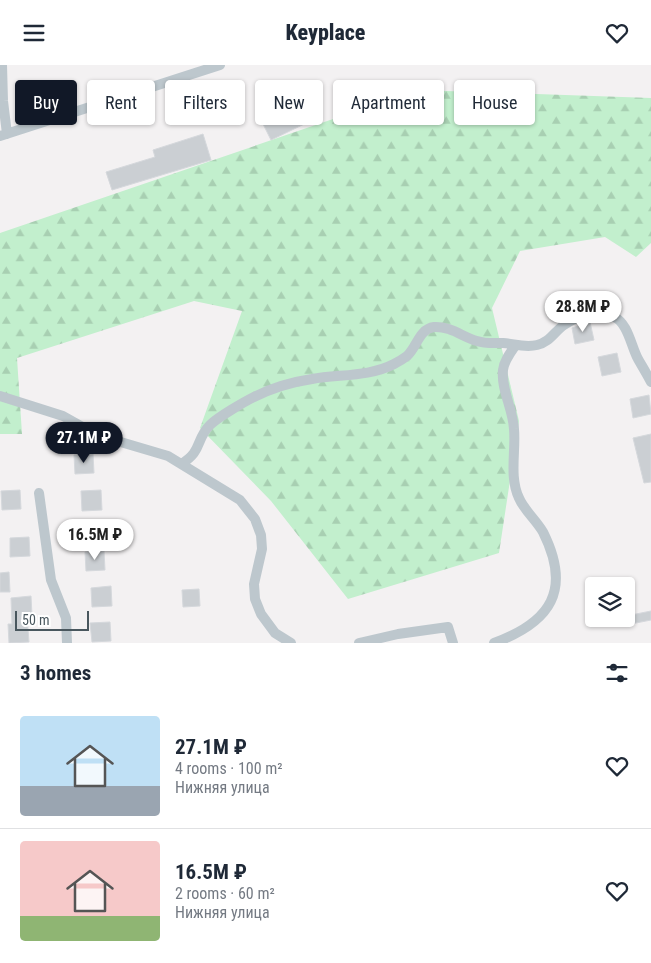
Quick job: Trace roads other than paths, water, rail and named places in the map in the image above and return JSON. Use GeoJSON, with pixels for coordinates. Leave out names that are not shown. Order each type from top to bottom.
{"type":"FeatureCollection","features":[{"type":"Feature","properties":{"kind":"street"},"geometry":{"type":"LineString","coordinates":[[2,65],[4,135],[220,65]]}},
{"type":"Feature","properties":{"kind":"street"},"geometry":{"type":"LineString","coordinates":[[181,464],[192,457],[197,450],[202,435],[210,425],[253,397],[290,384],[312,379],[366,373],[393,365],[407,356],[422,333],[433,327],[450,329],[476,341],[489,344],[504,343],[515,346],[528,346],[539,345],[548,341],[564,325],[575,319],[595,314],[608,314],[617,318],[624,327],[637,358],[651,382]]}},
{"type":"Feature","properties":{"kind":"street"},"geometry":{"type":"LineString","coordinates":[[494,643],[526,628],[541,617],[552,602],[556,585],[555,570],[544,534],[536,520],[519,499],[516,486],[514,429],[503,383],[503,368],[515,346]]}},
{"type":"Feature","properties":{"kind":"street"},"geometry":{"type":"LineString","coordinates":[[0,396],[63,416],[97,435],[168,455],[240,500],[255,519],[261,535],[262,549],[254,584],[255,599],[260,615],[276,633],[291,643]]}},
{"type":"Feature","properties":{"kind":"street"},"geometry":{"type":"LineString","coordinates":[[39,493],[51,580],[66,618],[67,643]]}},
{"type":"Feature","properties":{"kind":"street"},"geometry":{"type":"LineString","coordinates":[[359,643],[398,634],[448,627]]}},
{"type":"Feature","properties":{"kind":"street"},"geometry":{"type":"LineString","coordinates":[[448,627],[453,643]]}},
{"type":"Feature","properties":{"kind":"street"},"geometry":{"type":"LineString","coordinates":[[448,627],[458,643]]}}]}
